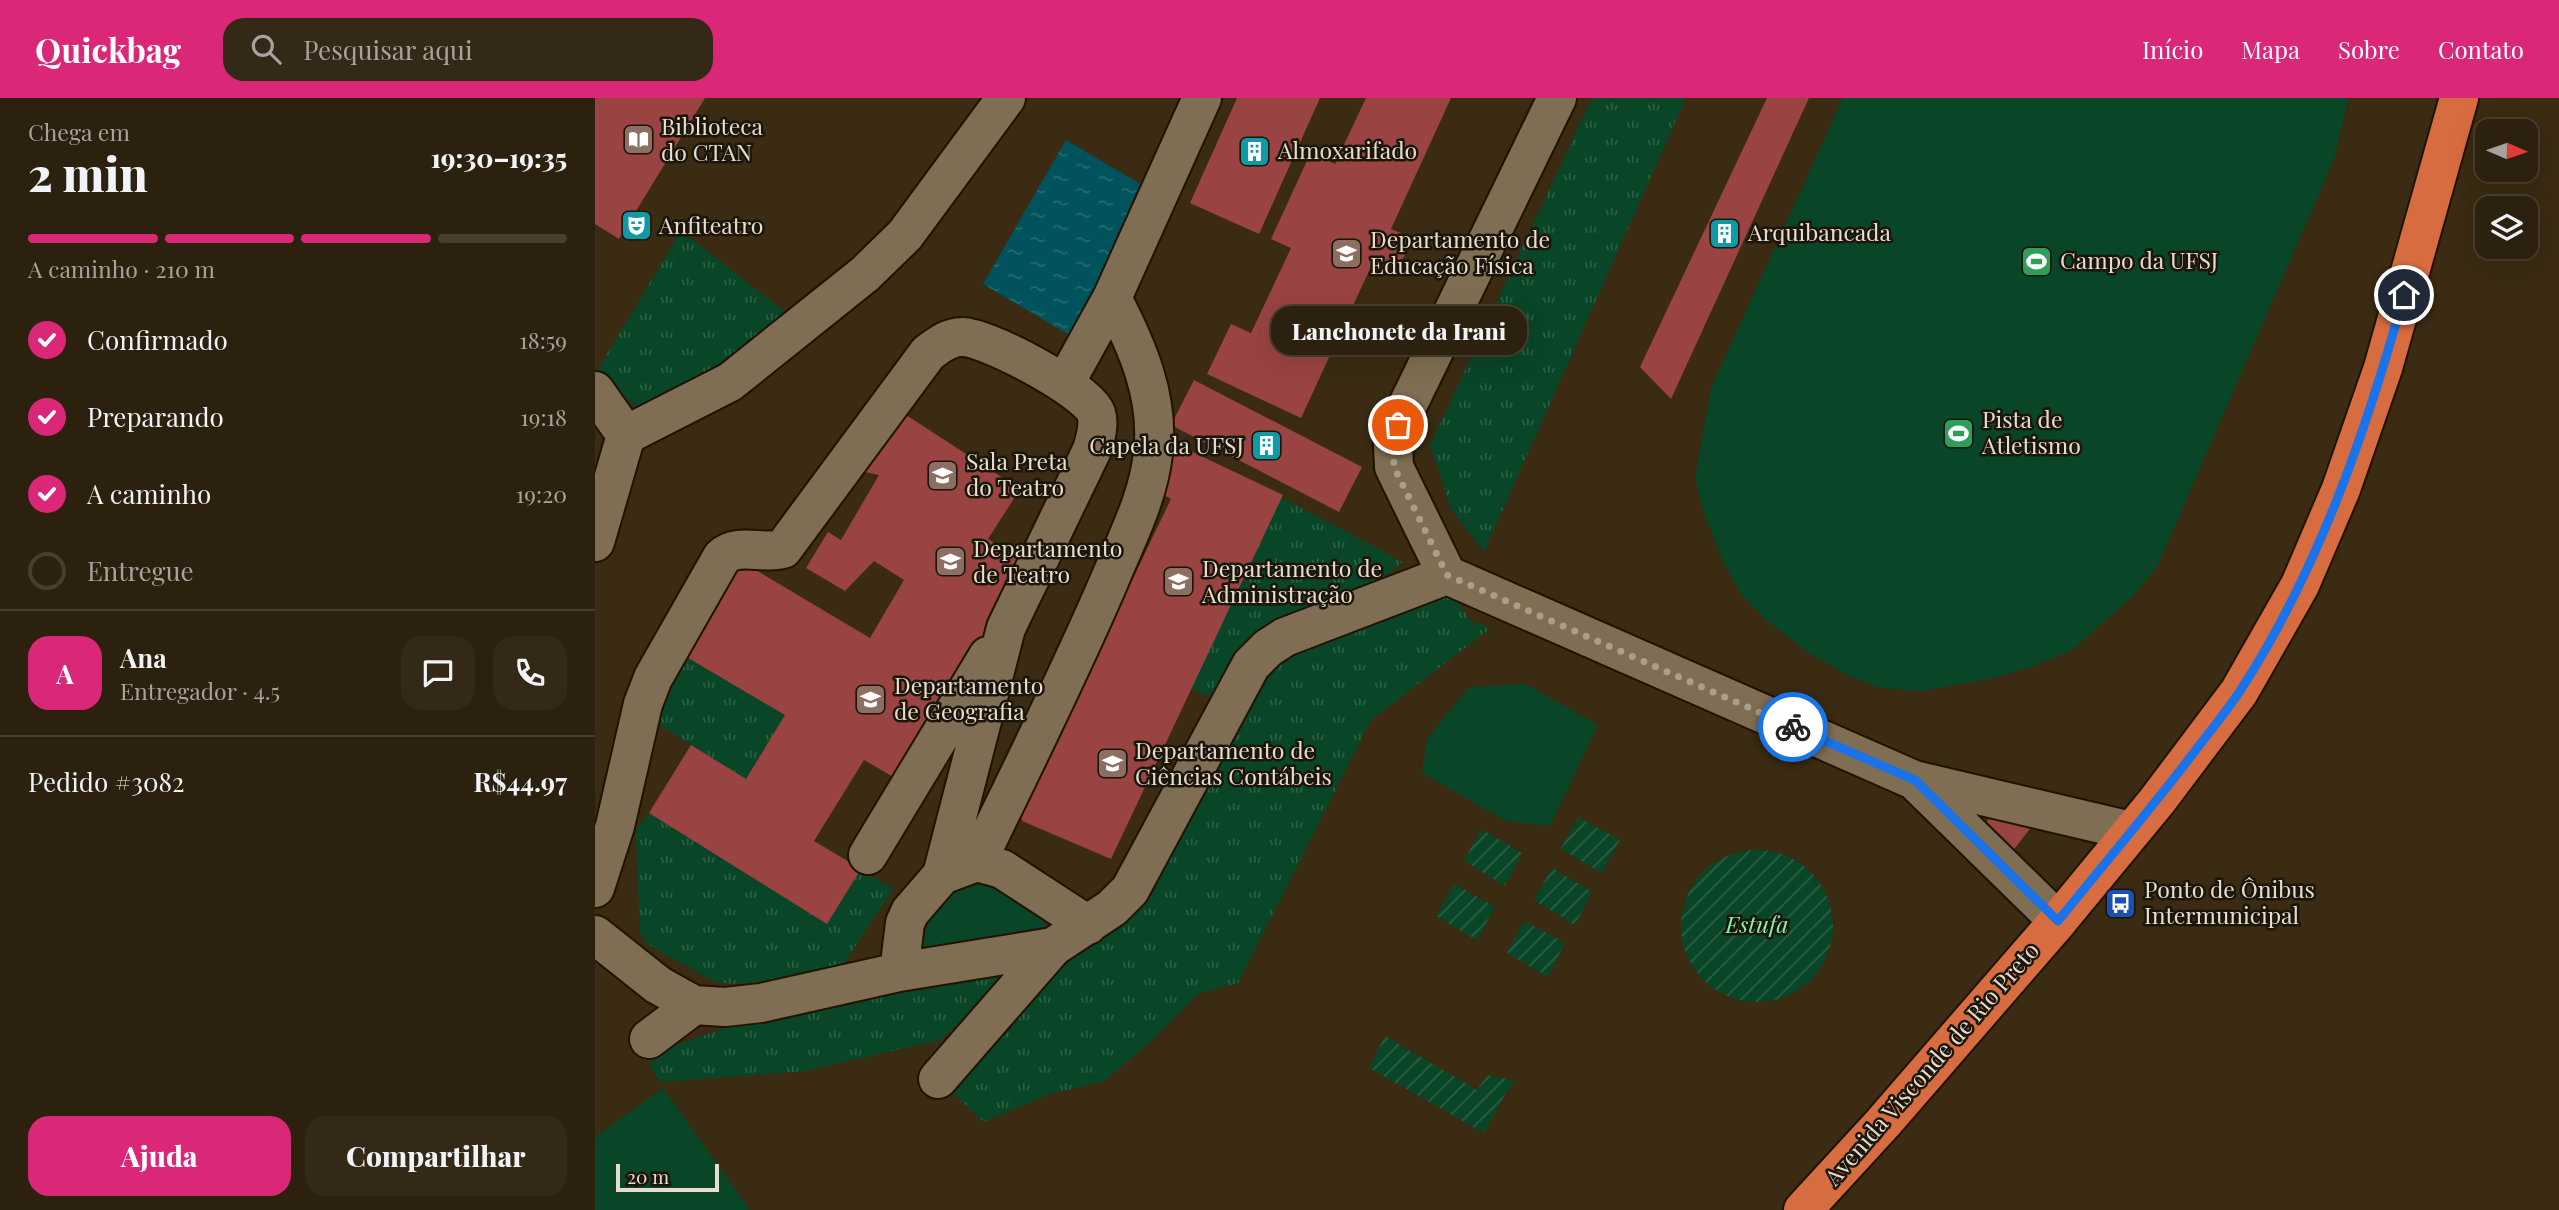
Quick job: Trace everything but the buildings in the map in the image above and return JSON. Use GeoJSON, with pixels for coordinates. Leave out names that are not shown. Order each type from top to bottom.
{"type":"FeatureCollection","features":[{"type":"Feature","properties":{"kind":"highway","name":"Avenida Visconde de Rio Preto"},"geometry":{"type":"LineString","coordinates":[[1803,1210],[1883,1123],[2058,921],[2157,801],[2239,692],[2300,585],[2341,489],[2383,368],[2459,98]]}},
{"type":"Feature","properties":{"kind":"lane"},"geometry":{"type":"LineString","coordinates":[[595,542],[626,435],[730,382],[865,274],[905,235],[1006,98]]}},
{"type":"Feature","properties":{"kind":"lane"},"geometry":{"type":"LineString","coordinates":[[1065,383],[1112,298],[1202,98]]}},
{"type":"Feature","properties":{"kind":"lane"},"geometry":{"type":"LineString","coordinates":[[1557,98],[1398,425],[1393,445],[1394,467],[1447,575],[1915,780],[2131,831]]}},
{"type":"Feature","properties":{"kind":"lane"},"geometry":{"type":"LineString","coordinates":[[977,862],[1090,627],[1144,499],[1154,453],[1152,398],[1134,340],[1112,298]]}},
{"type":"Feature","properties":{"kind":"lane"},"geometry":{"type":"LineString","coordinates":[[595,887],[615,826],[643,704],[653,678],[722,557],[733,550],[773,552],[783,549],[929,353],[947,340],[978,338],[1065,383],[1090,401],[1097,414],[1097,429],[1087,462],[1006,628],[868,855]]}},
{"type":"Feature","properties":{"kind":"lane"},"geometry":{"type":"LineString","coordinates":[[595,391],[626,435]]}},
{"type":"Feature","properties":{"kind":"lane"},"geometry":{"type":"LineString","coordinates":[[938,1079],[1053,947],[1112,908],[1130,890],[1251,665],[1268,648],[1285,637],[1447,575]]}},
{"type":"Feature","properties":{"kind":"lane"},"geometry":{"type":"LineString","coordinates":[[942,875],[1006,628]]}},
{"type":"Feature","properties":{"kind":"lane"},"geometry":{"type":"LineString","coordinates":[[1915,780],[2058,921]]}},
{"type":"Feature","properties":{"kind":"lane"},"geometry":{"type":"LineString","coordinates":[[899,972],[905,923],[918,901],[942,875],[977,862],[1002,869],[1088,925]]}},
{"type":"Feature","properties":{"kind":"lane"},"geometry":{"type":"LineString","coordinates":[[595,935],[658,985],[694,1005],[725,1007],[761,1003],[899,972],[1053,947]]}},
{"type":"Feature","properties":{"kind":"lane"},"geometry":{"type":"LineString","coordinates":[[649,1039],[694,1005]]}},
{"type":"Feature","properties":{"kind":"green space"},"geometry":{"type":"Polygon","coordinates":[[[1592,98],[1686,98],[1484,552],[1451,509],[1430,445],[1592,98]]]}},
{"type":"Feature","properties":{"kind":"green space","name":"Pista de Atletismo"},"geometry":{"type":"Polygon","coordinates":[[[1843,98],[2348,98],[2335,157],[2158,565],[2133,596],[2072,650],[2031,667],[1994,678],[1922,691],[1880,688],[1849,676],[1809,653],[1765,619],[1740,593],[1722,559],[1704,513],[1695,478],[1711,388],[1843,98]]]}},
{"type":"Feature","properties":{"kind":"green space"},"geometry":{"type":"Polygon","coordinates":[[[681,231],[789,315],[723,367],[636,407],[598,369],[681,231]]]}},
{"type":"Feature","properties":{"kind":"green space"},"geometry":{"type":"Polygon","coordinates":[[[1281,497],[1403,562],[1384,577],[1305,611],[1288,614],[1261,630],[1240,655],[1214,698],[1191,689],[1281,497]]]}},
{"type":"Feature","properties":{"kind":"green space"},"geometry":{"type":"Polygon","coordinates":[[[1447,588],[1470,620],[1491,628],[1371,720],[1238,983],[1198,994],[1153,1040],[1103,1082],[1050,1094],[984,1122],[948,1089],[1062,957],[1096,943],[1125,921],[1266,667],[1447,588]]]}},
{"type":"Feature","properties":{"kind":"green space"},"geometry":{"type":"Polygon","coordinates":[[[678,652],[785,715],[746,779],[658,724],[678,652]]]}},
{"type":"Feature","properties":{"kind":"green space"},"geometry":{"type":"Polygon","coordinates":[[[1526,684],[1598,725],[1550,826],[1506,821],[1422,773],[1427,739],[1469,687],[1526,684]]]}},
{"type":"Feature","properties":{"kind":"green space"},"geometry":{"type":"Polygon","coordinates":[[[649,813],[827,924],[861,869],[893,889],[845,962],[805,978],[736,984],[715,982],[647,944],[640,934],[636,830],[649,813]]]}},
{"type":"Feature","properties":{"kind":"green space"},"geometry":{"type":"Polygon","coordinates":[[[1578,817],[1620,840],[1602,873],[1561,849],[1578,817]]]}},
{"type":"Feature","properties":{"kind":"green space"},"geometry":{"type":"Polygon","coordinates":[[[1481,829],[1522,853],[1505,886],[1464,861],[1481,829]]]}},
{"type":"Feature","properties":{"kind":"green space","name":"Estufa"},"geometry":{"type":"Polygon","coordinates":[[[1757,850],[1786,856],[1811,872],[1827,897],[1833,926],[1827,955],[1811,980],[1786,996],[1757,1002],[1728,996],[1703,980],[1687,955],[1681,926],[1687,897],[1703,872],[1728,856],[1757,850]]]}},
{"type":"Feature","properties":{"kind":"green space"},"geometry":{"type":"Polygon","coordinates":[[[980,868],[1040,906],[1045,921],[1040,940],[910,967],[912,921],[980,868]]]}},
{"type":"Feature","properties":{"kind":"green space"},"geometry":{"type":"Polygon","coordinates":[[[1552,868],[1592,892],[1575,925],[1534,900],[1552,868]]]}},
{"type":"Feature","properties":{"kind":"green space"},"geometry":{"type":"Polygon","coordinates":[[[1454,884],[1495,907],[1477,940],[1436,916],[1454,884]]]}},
{"type":"Feature","properties":{"kind":"green space"},"geometry":{"type":"Polygon","coordinates":[[[1524,921],[1565,943],[1548,977],[1507,953],[1524,921]]]}},
{"type":"Feature","properties":{"kind":"green space"},"geometry":{"type":"Polygon","coordinates":[[[1001,967],[1005,981],[940,1040],[806,1071],[661,1082],[649,1066],[664,1049],[790,1006],[1001,967]]]}},
{"type":"Feature","properties":{"kind":"green space"},"geometry":{"type":"Polygon","coordinates":[[[1385,1036],[1477,1090],[1488,1075],[1515,1081],[1484,1133],[1369,1068],[1385,1036]]]}},
{"type":"Feature","properties":{"kind":"green space"},"geometry":{"type":"Polygon","coordinates":[[[663,1088],[750,1210],[595,1210],[595,1137],[663,1088]]]}},
{"type":"Feature","properties":{"kind":"water"},"geometry":{"type":"Polygon","coordinates":[[[1066,140],[1154,192],[1071,336],[983,284],[1066,140]]]}},
{"type":"Feature","properties":{"kind":"way so far"},"geometry":{"type":"LineString","coordinates":[[1398,425],[1393,445],[1394,467],[1447,575],[1793,727]]}},
{"type":"Feature","properties":{"kind":"place","name":"Biblioteca do CTAN"},"geometry":{"type":"Point","coordinates":[638,140]}},
{"type":"Feature","properties":{"kind":"place","name":"Almoxarifado"},"geometry":{"type":"Point","coordinates":[1255,151]}},
{"type":"Feature","properties":{"kind":"place","name":"Anfiteatro"},"geometry":{"type":"Point","coordinates":[636,226]}},
{"type":"Feature","properties":{"kind":"place","name":"Arquibancada"},"geometry":{"type":"Point","coordinates":[1725,233]}},
{"type":"Feature","properties":{"kind":"place","name":"Departamento de Educação Física"},"geometry":{"type":"Point","coordinates":[1347,253]}},
{"type":"Feature","properties":{"kind":"place","name":"Campo da UFSJ"},"geometry":{"type":"Point","coordinates":[2037,261]}},
{"type":"Feature","properties":{"kind":"place","name":"Lanchonete da Irani"},"geometry":{"type":"Point","coordinates":[1398,425]}},
{"type":"Feature","properties":{"kind":"place","name":"Pista de Atletismo"},"geometry":{"type":"Point","coordinates":[1959,433]}},
{"type":"Feature","properties":{"kind":"place","name":"Capela da UFSJ"},"geometry":{"type":"Point","coordinates":[1267,446]}},
{"type":"Feature","properties":{"kind":"place","name":"Sala Preta do Teatro"},"geometry":{"type":"Point","coordinates":[943,475]}},
{"type":"Feature","properties":{"kind":"place","name":"Departamento de Teatro"},"geometry":{"type":"Point","coordinates":[950,562]}},
{"type":"Feature","properties":{"kind":"place","name":"Departamento de Administração"},"geometry":{"type":"Point","coordinates":[1179,582]}},
{"type":"Feature","properties":{"kind":"place","name":"Departamento de Geografia"},"geometry":{"type":"Point","coordinates":[871,699]}},
{"type":"Feature","properties":{"kind":"place","name":"Departamento de Ciências Contábeis"},"geometry":{"type":"Point","coordinates":[1112,764]}},
{"type":"Feature","properties":{"kind":"place","name":"Ponto de Ônibus Intermunicipal"},"geometry":{"type":"Point","coordinates":[2121,903]}},
{"type":"Feature","properties":{"kind":"route"},"geometry":{"type":"LineString","coordinates":[[1793,727],[1915,780],[2058,921],[2157,801],[2239,692],[2300,585],[2341,489],[2383,368],[2404,295]]}}]}
